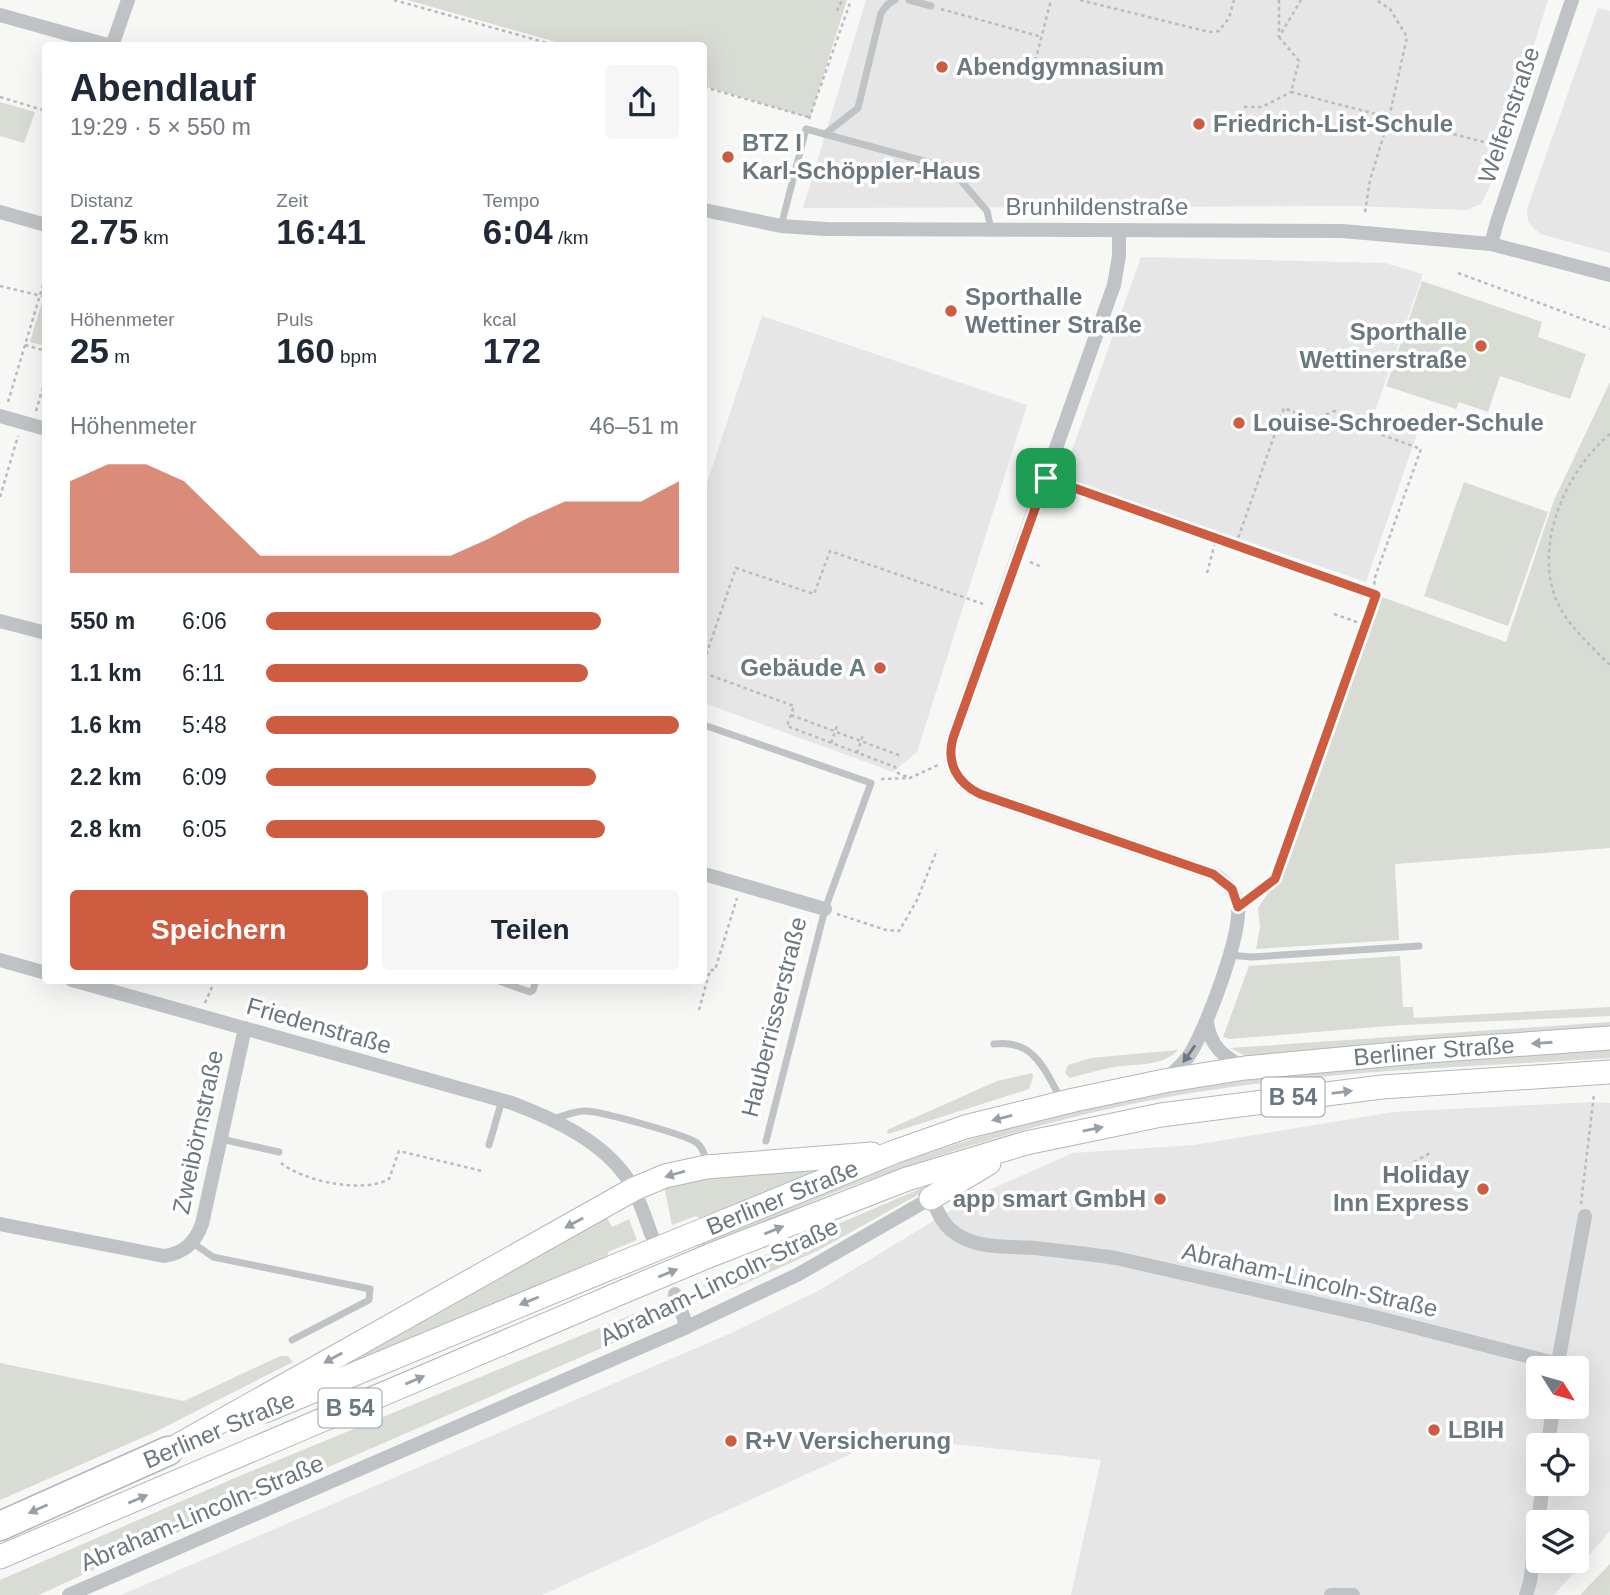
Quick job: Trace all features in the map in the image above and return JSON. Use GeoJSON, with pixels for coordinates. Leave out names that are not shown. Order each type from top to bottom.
{"type":"FeatureCollection","features":[{"type":"Feature","properties":{"kind":"highway","name":"Berliner Straße"},"geometry":{"type":"LineString","coordinates":[[0,1526],[168,1451]]}},
{"type":"Feature","properties":{"kind":"main road","name":"Berliner Straße"},"geometry":{"type":"LineString","coordinates":[[168,1451],[894,1152],[965,1127],[1164,1081],[1245,1068],[1610,1038]]}},
{"type":"Feature","properties":{"kind":"main road","name":"Berliner Straße"},"geometry":{"type":"LineString","coordinates":[[0,1557],[711,1255],[906,1179],[1026,1143],[1161,1115],[1382,1087],[1610,1072]]}},
{"type":"Feature","properties":{"kind":"main road"},"geometry":{"type":"LineString","coordinates":[[1563,1076],[1602,1087]]}},
{"type":"Feature","properties":{"kind":"main road"},"geometry":{"type":"LineString","coordinates":[[931,1198],[1026,1143]]}},
{"type":"Feature","properties":{"kind":"main road"},"geometry":{"type":"LineString","coordinates":[[168,1451],[634,1189],[665,1176],[706,1167],[894,1152]]}},
{"type":"Feature","properties":{"kind":"street"},"geometry":{"type":"LineString","coordinates":[[112,42],[128,0]]}},
{"type":"Feature","properties":{"kind":"street","name":"Welfenstraße"},"geometry":{"type":"LineString","coordinates":[[1491,244],[1572,0]]}},
{"type":"Feature","properties":{"kind":"street"},"geometry":{"type":"LineString","coordinates":[[0,15],[97,42]]}},
{"type":"Feature","properties":{"kind":"street","name":"Brunhildenstraße"},"geometry":{"type":"LineString","coordinates":[[707,211],[781,226],[826,229],[1342,231],[1491,244],[1610,275]]}},
{"type":"Feature","properties":{"kind":"street"},"geometry":{"type":"LineString","coordinates":[[0,212],[42,224]]}},
{"type":"Feature","properties":{"kind":"street"},"geometry":{"type":"LineString","coordinates":[[1119,230],[1119,256],[1114,285],[953,738],[951,760],[962,783],[980,794],[1213,874],[1232,889],[1238,907],[1236,925],[1207,1022],[1187,1057],[1164,1081]]}},
{"type":"Feature","properties":{"kind":"street"},"geometry":{"type":"LineString","coordinates":[[2,416],[33,425]]}},
{"type":"Feature","properties":{"kind":"street"},"geometry":{"type":"LineString","coordinates":[[0,621],[42,632]]}},
{"type":"Feature","properties":{"kind":"street","name":"Hauberrisserstraße"},"geometry":{"type":"LineString","coordinates":[[707,875],[825,909]]}},
{"type":"Feature","properties":{"kind":"street"},"geometry":{"type":"LineString","coordinates":[[0,960],[42,972]]}},
{"type":"Feature","properties":{"kind":"street","name":"Friedenstraße"},"geometry":{"type":"LineString","coordinates":[[86,984],[502,1100],[553,1119],[607,1157],[621,1171],[634,1189],[652,1236]]}},
{"type":"Feature","properties":{"kind":"street"},"geometry":{"type":"LineString","coordinates":[[1207,1022],[1212,1042],[1217,1049],[1245,1068]]}},
{"type":"Feature","properties":{"kind":"street","name":"Zweibörnstraße"},"geometry":{"type":"LineString","coordinates":[[0,1224],[164,1256],[175,1255],[192,1243],[202,1224],[245,1028]]}},
{"type":"Feature","properties":{"kind":"street","name":"Abraham-Lincoln-Straße"},"geometry":{"type":"LineString","coordinates":[[69,1595],[687,1327],[797,1275],[931,1198],[943,1222],[951,1230],[966,1240],[984,1246],[1033,1248],[1116,1258],[1371,1315],[1526,1358]]}},
{"type":"Feature","properties":{"kind":"street","name":"Abraham-Lincoln-Straße"},"geometry":{"type":"LineString","coordinates":[[1559,1356],[1585,1216]]}},
{"type":"Feature","properties":{"kind":"street"},"geometry":{"type":"LineString","coordinates":[[675,1294],[687,1327]]}},
{"type":"Feature","properties":{"kind":"street"},"geometry":{"type":"LineString","coordinates":[[1526,1595],[1531,1573]]}},
{"type":"Feature","properties":{"kind":"street"},"geometry":{"type":"LineString","coordinates":[[1331,1595],[1353,1595]]}},
{"type":"Feature","properties":{"kind":"lane"},"geometry":{"type":"LineString","coordinates":[[825,134],[858,108],[881,13],[895,0]]}},
{"type":"Feature","properties":{"kind":"lane"},"geometry":{"type":"LineString","coordinates":[[909,0],[931,6]]}},
{"type":"Feature","properties":{"kind":"lane"},"geometry":{"type":"LineString","coordinates":[[781,226],[806,129],[950,168],[988,211],[991,230]]}},
{"type":"Feature","properties":{"kind":"lane"},"geometry":{"type":"LineString","coordinates":[[707,726],[871,783],[825,909]]}},
{"type":"Feature","properties":{"kind":"lane","name":"Hauberrisserstraße"},"geometry":{"type":"LineString","coordinates":[[766,1142],[825,909]]}},
{"type":"Feature","properties":{"kind":"lane"},"geometry":{"type":"LineString","coordinates":[[1228,955],[1252,957],[1419,946]]}},
{"type":"Feature","properties":{"kind":"lane"},"geometry":{"type":"LineString","coordinates":[[507,984],[530,992],[535,984]]}},
{"type":"Feature","properties":{"kind":"lane"},"geometry":{"type":"LineString","coordinates":[[994,1044],[1009,1042],[1024,1047],[1033,1054],[1063,1103]]}},
{"type":"Feature","properties":{"kind":"lane"},"geometry":{"type":"LineString","coordinates":[[489,1145],[502,1100]]}},
{"type":"Feature","properties":{"kind":"lane"},"geometry":{"type":"LineString","coordinates":[[553,1119],[590,1111],[678,1135],[698,1144],[703,1150],[706,1167]]}},
{"type":"Feature","properties":{"kind":"lane"},"geometry":{"type":"LineString","coordinates":[[221,1139],[276,1152]]}},
{"type":"Feature","properties":{"kind":"lane","name":"Zweibörnstraße"},"geometry":{"type":"LineString","coordinates":[[192,1243],[214,1257],[370,1289],[369,1300],[292,1340]]}},
{"type":"Feature","properties":{"kind":"path"},"geometry":{"type":"LineString","coordinates":[[394,0],[544,42]]}},
{"type":"Feature","properties":{"kind":"path"},"geometry":{"type":"LineString","coordinates":[[837,12],[842,0]]}},
{"type":"Feature","properties":{"kind":"path"},"geometry":{"type":"LineString","coordinates":[[806,129],[851,0]]}},
{"type":"Feature","properties":{"kind":"path"},"geometry":{"type":"LineString","coordinates":[[1019,63],[1034,66],[1051,0]]}},
{"type":"Feature","properties":{"kind":"path"},"geometry":{"type":"LineString","coordinates":[[1080,0],[1209,32],[1219,31],[1229,18],[1234,0]]}},
{"type":"Feature","properties":{"kind":"path"},"geometry":{"type":"LineString","coordinates":[[1279,0],[1279,37],[1300,61],[1291,92]]}},
{"type":"Feature","properties":{"kind":"path"},"geometry":{"type":"LineString","coordinates":[[1279,37],[1300,0]]}},
{"type":"Feature","properties":{"kind":"path"},"geometry":{"type":"LineString","coordinates":[[1364,212],[1407,37],[1391,9],[1376,0]]}},
{"type":"Feature","properties":{"kind":"path"},"geometry":{"type":"LineString","coordinates":[[931,6],[1042,37]]}},
{"type":"Feature","properties":{"kind":"path"},"geometry":{"type":"LineString","coordinates":[[707,88],[810,118]]}},
{"type":"Feature","properties":{"kind":"path"},"geometry":{"type":"LineString","coordinates":[[1244,107],[1262,107],[1291,92],[1521,152]]}},
{"type":"Feature","properties":{"kind":"path"},"geometry":{"type":"LineString","coordinates":[[0,97],[42,110]]}},
{"type":"Feature","properties":{"kind":"path"},"geometry":{"type":"LineString","coordinates":[[1458,273],[1610,329]]}},
{"type":"Feature","properties":{"kind":"path"},"geometry":{"type":"LineString","coordinates":[[0,286],[40,295]]}},
{"type":"Feature","properties":{"kind":"path"},"geometry":{"type":"LineString","coordinates":[[2,416],[42,288]]}},
{"type":"Feature","properties":{"kind":"path"},"geometry":{"type":"LineString","coordinates":[[25,345],[42,350]]}},
{"type":"Feature","properties":{"kind":"path"},"geometry":{"type":"LineString","coordinates":[[0,497],[2,486],[33,425],[42,392]]}},
{"type":"Feature","properties":{"kind":"path"},"geometry":{"type":"LineString","coordinates":[[1236,544],[1284,408],[1313,419],[1335,411],[1347,422],[1421,449],[1374,580],[1376,595],[1366,625],[1275,879],[1238,907]]}},
{"type":"Feature","properties":{"kind":"path"},"geometry":{"type":"LineString","coordinates":[[1610,434],[1583,461],[1569,483],[1552,534],[1549,562],[1552,589],[1563,612],[1583,638],[1610,665]]}},
{"type":"Feature","properties":{"kind":"path"},"geometry":{"type":"LineString","coordinates":[[1046,478],[1376,595]]}},
{"type":"Feature","properties":{"kind":"path"},"geometry":{"type":"LineString","coordinates":[[1207,573],[1216,537]]}},
{"type":"Feature","properties":{"kind":"path"},"geometry":{"type":"LineString","coordinates":[[707,652],[736,568],[814,594],[830,551],[999,610]]}},
{"type":"Feature","properties":{"kind":"path"},"geometry":{"type":"LineString","coordinates":[[1027,561],[1042,567]]}},
{"type":"Feature","properties":{"kind":"path"},"geometry":{"type":"LineString","coordinates":[[1334,614],[1366,625]]}},
{"type":"Feature","properties":{"kind":"path"},"geometry":{"type":"LineString","coordinates":[[707,674],[794,706],[787,726],[895,767],[898,773],[910,778]]}},
{"type":"Feature","properties":{"kind":"path"},"geometry":{"type":"LineString","coordinates":[[791,715],[901,756]]}},
{"type":"Feature","properties":{"kind":"path"},"geometry":{"type":"LineString","coordinates":[[831,743],[837,726]]}},
{"type":"Feature","properties":{"kind":"path"},"geometry":{"type":"LineString","coordinates":[[857,753],[863,735]]}},
{"type":"Feature","properties":{"kind":"path"},"geometry":{"type":"LineString","coordinates":[[871,783],[884,778],[910,778],[951,760]]}},
{"type":"Feature","properties":{"kind":"path"},"geometry":{"type":"LineString","coordinates":[[825,909],[886,930],[899,931],[916,902],[937,850]]}},
{"type":"Feature","properties":{"kind":"path"},"geometry":{"type":"LineString","coordinates":[[707,981],[710,970],[715,970],[741,884]]}},
{"type":"Feature","properties":{"kind":"path"},"geometry":{"type":"LineString","coordinates":[[199,1016],[213,984]]}},
{"type":"Feature","properties":{"kind":"path"},"geometry":{"type":"LineString","coordinates":[[699,1010],[706,984]]}},
{"type":"Feature","properties":{"kind":"path"},"geometry":{"type":"LineString","coordinates":[[1585,1216],[1581,1206],[1602,1087]]}},
{"type":"Feature","properties":{"kind":"path"},"geometry":{"type":"LineString","coordinates":[[276,1152],[282,1165],[304,1175],[359,1186],[378,1185],[389,1180],[400,1151],[482,1171]]}},
{"type":"Feature","properties":{"kind":"path"},"geometry":{"type":"LineString","coordinates":[[1414,1162],[1430,1153]]}},
{"type":"Feature","properties":{"kind":"path"},"geometry":{"type":"LineString","coordinates":[[1423,1181],[1435,1177]]}},
{"type":"Feature","properties":{"kind":"shaded area"},"geometry":{"type":"Polygon","coordinates":[[[407,0],[847,0],[810,118],[707,87],[707,42],[556,42],[407,0]]]}},
{"type":"Feature","properties":{"kind":"shaded area"},"geometry":{"type":"Polygon","coordinates":[[[866,0],[1548,0],[1489,188],[1481,204],[1467,210],[1353,206],[803,208],[866,0]]]}},
{"type":"Feature","properties":{"kind":"shaded area"},"geometry":{"type":"Polygon","coordinates":[[[1598,8],[1610,11],[1610,253],[1540,234],[1528,222],[1527,209],[1598,8]]]}},
{"type":"Feature","properties":{"kind":"shaded area"},"geometry":{"type":"Polygon","coordinates":[[[0,102],[35,112],[24,143],[0,136],[0,102]]]}},
{"type":"Feature","properties":{"kind":"shaded area","name":"Louise-Schroeder-Schule"},"geometry":{"type":"Polygon","coordinates":[[[1141,257],[1385,263],[1423,274],[1374,414],[1418,431],[1366,582],[1062,478],[1141,257]]]}},
{"type":"Feature","properties":{"kind":"shaded area","name":"Sporthalle Wettinerstraße"},"geometry":{"type":"Polygon","coordinates":[[[1422,281],[1542,322],[1538,337],[1586,354],[1570,399],[1500,376],[1488,412],[1459,402],[1456,409],[1386,386],[1422,281]]]}},
{"type":"Feature","properties":{"kind":"shaded area"},"geometry":{"type":"Polygon","coordinates":[[[42,302],[42,345],[30,342],[42,302]]]}},
{"type":"Feature","properties":{"kind":"shaded area"},"geometry":{"type":"Polygon","coordinates":[[[762,316],[1027,405],[917,752],[893,772],[707,704],[707,483],[762,316]]]}},
{"type":"Feature","properties":{"kind":"shaded area"},"geometry":{"type":"Polygon","coordinates":[[[1610,382],[1610,848],[1395,864],[1399,940],[1256,949],[1260,927],[1258,908],[1288,863],[1382,597],[1506,642],[1554,500],[1610,382]]]}},
{"type":"Feature","properties":{"kind":"shaded area"},"geometry":{"type":"Polygon","coordinates":[[[1464,482],[1548,512],[1508,626],[1424,596],[1464,482]]]}},
{"type":"Feature","properties":{"kind":"shaded area"},"geometry":{"type":"Polygon","coordinates":[[[1400,956],[1403,1007],[1413,1007],[1414,1018],[1610,1007],[1610,1016],[1402,1025],[1230,1039],[1223,1037],[1249,966],[1400,956]]]}},
{"type":"Feature","properties":{"kind":"shaded area"},"geometry":{"type":"Polygon","coordinates":[[[1610,1022],[1610,1027],[1245,1056],[1230,1048],[1610,1022]]]}},
{"type":"Feature","properties":{"kind":"shaded area"},"geometry":{"type":"Polygon","coordinates":[[[1610,1049],[1610,1058],[1300,1079],[1198,1092],[1112,1108],[943,1154],[839,1191],[698,1250],[695,1243],[892,1166],[993,1133],[1095,1106],[1223,1083],[1287,1075],[1416,1062],[1610,1049]]]}},
{"type":"Feature","properties":{"kind":"shaded area"},"geometry":{"type":"Polygon","coordinates":[[[1178,1050],[1164,1060],[1155,1062],[1109,1068],[1070,1078],[1065,1073],[1068,1065],[1091,1058],[1178,1050]]]}},
{"type":"Feature","properties":{"kind":"shaded area"},"geometry":{"type":"Polygon","coordinates":[[[1032,1073],[1029,1089],[888,1134],[887,1130],[997,1081],[1032,1073]]]}},
{"type":"Feature","properties":{"kind":"shaded area"},"geometry":{"type":"Polygon","coordinates":[[[1610,1103],[1610,1531],[1589,1555],[1589,1510],[1526,1510],[1526,1573],[1573,1573],[1554,1595],[1071,1595],[1101,1460],[888,1437],[542,1595],[121,1595],[729,1334],[818,1291],[973,1197],[1073,1153],[1194,1145],[1394,1112],[1610,1103]]]}},
{"type":"Feature","properties":{"kind":"shaded area"},"geometry":{"type":"Polygon","coordinates":[[[833,1166],[699,1218],[696,1216],[672,1225],[664,1186],[688,1179],[833,1166]]]}},
{"type":"Feature","properties":{"kind":"shaded area"},"geometry":{"type":"Polygon","coordinates":[[[922,1188],[923,1192],[817,1251],[735,1288],[715,1292],[702,1286],[721,1274],[922,1188]]]}},
{"type":"Feature","properties":{"kind":"shaded area"},"geometry":{"type":"Polygon","coordinates":[[[605,1214],[612,1227],[629,1219],[637,1240],[608,1252],[608,1255],[317,1380],[605,1214]]]}},
{"type":"Feature","properties":{"kind":"shaded area"},"geometry":{"type":"Polygon","coordinates":[[[648,1308],[644,1324],[634,1334],[39,1595],[0,1595],[0,1580],[237,1477],[648,1308]]]}},
{"type":"Feature","properties":{"kind":"shaded area"},"geometry":{"type":"Polygon","coordinates":[[[280,1356],[288,1356],[293,1362],[153,1433],[0,1500],[0,1363],[184,1401],[280,1356]]]}},
{"type":"Feature","properties":{"kind":"shaded area"},"geometry":{"type":"Polygon","coordinates":[[[1610,1564],[1610,1595],[1580,1595],[1610,1564]]]}},
{"type":"Feature","properties":{"kind":"place","name":"Abendgymnasium"},"geometry":{"type":"Point","coordinates":[942,67]}},
{"type":"Feature","properties":{"kind":"place","name":"Friedrich-List-Schule"},"geometry":{"type":"Point","coordinates":[1199,124]}},
{"type":"Feature","properties":{"kind":"place","name":"BTZ I Karl-Schöppler-Haus"},"geometry":{"type":"Point","coordinates":[728,157]}},
{"type":"Feature","properties":{"kind":"place","name":"Sporthalle Wettiner Straße"},"geometry":{"type":"Point","coordinates":[951,311]}},
{"type":"Feature","properties":{"kind":"place","name":"Sporthalle Wettinerstraße"},"geometry":{"type":"Point","coordinates":[1481,346]}},
{"type":"Feature","properties":{"kind":"place","name":"Louise-Schroeder-Schule"},"geometry":{"type":"Point","coordinates":[1239,423]}},
{"type":"Feature","properties":{"kind":"place","name":"Gebäude A"},"geometry":{"type":"Point","coordinates":[880,668]}},
{"type":"Feature","properties":{"kind":"place","name":"Holiday Inn Express"},"geometry":{"type":"Point","coordinates":[1483,1189]}},
{"type":"Feature","properties":{"kind":"place","name":"app smart GmbH"},"geometry":{"type":"Point","coordinates":[1160,1199]}},
{"type":"Feature","properties":{"kind":"place","name":"LBIH"},"geometry":{"type":"Point","coordinates":[1434,1430]}},
{"type":"Feature","properties":{"kind":"place","name":"R+V Versicherung"},"geometry":{"type":"Point","coordinates":[731,1441]}},
{"type":"Feature","properties":{"kind":"route"},"geometry":{"type":"LineString","coordinates":[[1046,478],[1376,595],[1275,879],[1238,907],[1232,889],[1213,874],[980,794],[962,783],[953,769],[950,753],[953,738],[1046,478]]}}]}
